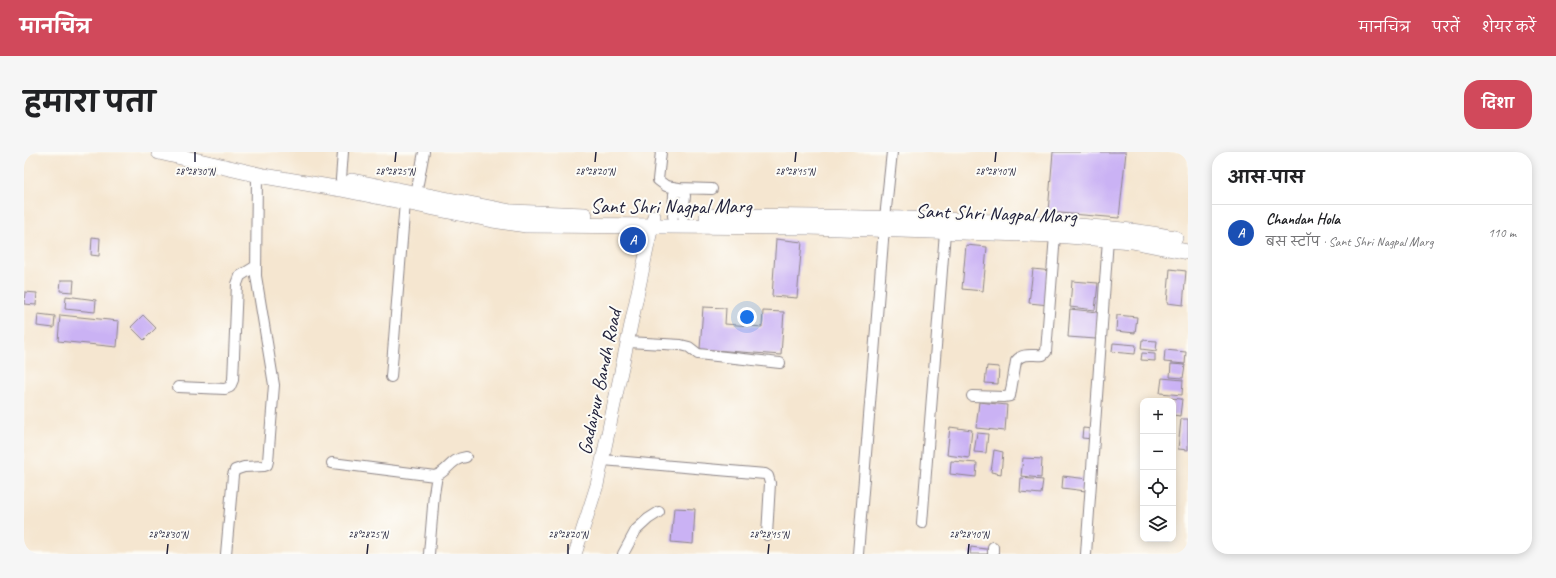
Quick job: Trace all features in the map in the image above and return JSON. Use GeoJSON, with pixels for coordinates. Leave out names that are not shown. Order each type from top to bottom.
{"type":"FeatureCollection","features":[{"type":"Feature","properties":{"kind":"main road","name":"Sant Shri Nagpal Marg"},"geometry":{"type":"LineString","coordinates":[[160,152],[257,174],[411,198]]}},
{"type":"Feature","properties":{"kind":"main road","name":"Sant Shri Nagpal Marg"},"geometry":{"type":"LineString","coordinates":[[206,152],[341,179],[493,220],[520,224],[654,221],[885,223],[945,232],[1055,235],[1108,239],[1148,244],[1188,252]]}},
{"type":"Feature","properties":{"kind":"main road","name":"Sant Shri Nagpal Marg"},"geometry":{"type":"LineString","coordinates":[[654,221],[678,216],[885,223],[1108,228],[1149,233],[1188,241]]}},
{"type":"Feature","properties":{"kind":"street"},"geometry":{"type":"LineString","coordinates":[[341,179],[343,152]]}},
{"type":"Feature","properties":{"kind":"street"},"geometry":{"type":"LineString","coordinates":[[391,377],[411,198],[424,152]]}},
{"type":"Feature","properties":{"kind":"street"},"geometry":{"type":"LineString","coordinates":[[661,152],[658,180],[666,186],[678,190],[712,189]]}},
{"type":"Feature","properties":{"kind":"street"},"geometry":{"type":"LineString","coordinates":[[858,554],[892,152]]}},
{"type":"Feature","properties":{"kind":"street"},"geometry":{"type":"LineString","coordinates":[[226,554],[235,470],[244,467],[264,466],[268,461],[274,385],[256,276],[257,174]]}},
{"type":"Feature","properties":{"kind":"street"},"geometry":{"type":"LineString","coordinates":[[678,190],[674,194],[678,216]]}},
{"type":"Feature","properties":{"kind":"street","name":"Gadaipur Bandh Road"},"geometry":{"type":"LineString","coordinates":[[575,554],[597,485],[654,221]]}},
{"type":"Feature","properties":{"kind":"street"},"geometry":{"type":"LineString","coordinates":[[922,523],[945,232]]}},
{"type":"Feature","properties":{"kind":"street"},"geometry":{"type":"LineString","coordinates":[[972,396],[1010,396],[1016,361],[1018,358],[1028,355],[1043,355],[1046,352],[1055,235]]}},
{"type":"Feature","properties":{"kind":"street"},"geometry":{"type":"LineString","coordinates":[[1086,554],[1108,239]]}},
{"type":"Feature","properties":{"kind":"street"},"geometry":{"type":"LineString","coordinates":[[178,387],[225,389],[230,387],[233,380],[237,284],[240,276],[256,266]]}},
{"type":"Feature","properties":{"kind":"street"},"geometry":{"type":"LineString","coordinates":[[628,342],[677,344],[689,348],[698,354],[780,363]]}},
{"type":"Feature","properties":{"kind":"street"},"geometry":{"type":"LineString","coordinates":[[332,463],[381,470],[437,475],[453,462],[466,457]]}},
{"type":"Feature","properties":{"kind":"street"},"geometry":{"type":"LineString","coordinates":[[602,460],[765,474],[768,476],[770,483],[767,536]]}},
{"type":"Feature","properties":{"kind":"street"},"geometry":{"type":"LineString","coordinates":[[429,554],[437,475]]}},
{"type":"Feature","properties":{"kind":"street"},"geometry":{"type":"LineString","coordinates":[[623,554],[636,530],[659,512]]}},
{"type":"Feature","properties":{"kind":"building"},"geometry":{"type":"Polygon","coordinates":[[[1053,152],[1126,152],[1119,218],[1048,212],[1053,152]]]}},
{"type":"Feature","properties":{"kind":"building"},"geometry":{"type":"Polygon","coordinates":[[[92,237],[100,238],[99,256],[91,255],[92,237]]]}},
{"type":"Feature","properties":{"kind":"building"},"geometry":{"type":"Polygon","coordinates":[[[776,239],[802,242],[797,298],[772,296],[776,239]]]}},
{"type":"Feature","properties":{"kind":"building"},"geometry":{"type":"Polygon","coordinates":[[[966,245],[987,247],[983,291],[962,289],[966,245]]]}},
{"type":"Feature","properties":{"kind":"building"},"geometry":{"type":"Polygon","coordinates":[[[1033,269],[1052,271],[1049,305],[1029,303],[1033,269]]]}},
{"type":"Feature","properties":{"kind":"building"},"geometry":{"type":"Polygon","coordinates":[[[1170,269],[1186,271],[1183,305],[1167,303],[1170,269]]]}},
{"type":"Feature","properties":{"kind":"building"},"geometry":{"type":"Polygon","coordinates":[[[61,280],[74,280],[73,292],[60,291],[61,280]]]}},
{"type":"Feature","properties":{"kind":"building"},"geometry":{"type":"Polygon","coordinates":[[[1072,281],[1098,283],[1095,310],[1070,307],[1072,281]]]}},
{"type":"Feature","properties":{"kind":"building"},"geometry":{"type":"Polygon","coordinates":[[[25,292],[37,293],[36,305],[24,304],[25,292]]]}},
{"type":"Feature","properties":{"kind":"building"},"geometry":{"type":"Polygon","coordinates":[[[66,296],[96,300],[95,312],[65,309],[66,296]]]}},
{"type":"Feature","properties":{"kind":"building"},"geometry":{"type":"Polygon","coordinates":[[[703,307],[726,308],[725,324],[762,327],[763,311],[784,312],[781,355],[700,349],[703,307]]]}},
{"type":"Feature","properties":{"kind":"building"},"geometry":{"type":"Polygon","coordinates":[[[1070,309],[1098,312],[1096,339],[1068,337],[1070,309]]]}},
{"type":"Feature","properties":{"kind":"building"},"geometry":{"type":"Polygon","coordinates":[[[38,314],[55,316],[54,328],[37,326],[38,314]]]}},
{"type":"Feature","properties":{"kind":"building"},"geometry":{"type":"Polygon","coordinates":[[[60,315],[119,321],[117,347],[58,341],[60,315]]]}},
{"type":"Feature","properties":{"kind":"building"},"geometry":{"type":"Polygon","coordinates":[[[143,315],[156,328],[144,340],[131,327],[143,315]]]}},
{"type":"Feature","properties":{"kind":"building"},"geometry":{"type":"Polygon","coordinates":[[[1117,315],[1137,317],[1135,333],[1116,331],[1117,315]]]}},
{"type":"Feature","properties":{"kind":"building"},"geometry":{"type":"Polygon","coordinates":[[[1142,340],[1157,341],[1156,351],[1141,349],[1142,340]]]}},
{"type":"Feature","properties":{"kind":"building"},"geometry":{"type":"Polygon","coordinates":[[[1113,343],[1136,345],[1135,354],[1112,352],[1113,343]]]}},
{"type":"Feature","properties":{"kind":"building"},"geometry":{"type":"Polygon","coordinates":[[[1165,350],[1186,352],[1185,364],[1164,362],[1165,350]]]}},
{"type":"Feature","properties":{"kind":"building"},"geometry":{"type":"Polygon","coordinates":[[[1142,353],[1155,354],[1155,361],[1141,360],[1142,353]]]}},
{"type":"Feature","properties":{"kind":"building"},"geometry":{"type":"Polygon","coordinates":[[[1171,364],[1185,365],[1183,378],[1170,377],[1171,364]]]}},
{"type":"Feature","properties":{"kind":"building"},"geometry":{"type":"Polygon","coordinates":[[[987,366],[999,367],[998,384],[985,383],[987,366]]]}},
{"type":"Feature","properties":{"kind":"building"},"geometry":{"type":"Polygon","coordinates":[[[1162,378],[1183,380],[1182,395],[1160,393],[1162,378]]]}},
{"type":"Feature","properties":{"kind":"building"},"geometry":{"type":"Polygon","coordinates":[[[1176,399],[1182,399],[1180,416],[1176,415],[1176,399]]]}},
{"type":"Feature","properties":{"kind":"building"},"geometry":{"type":"Polygon","coordinates":[[[979,402],[1007,405],[1005,431],[976,428],[979,402]]]}},
{"type":"Feature","properties":{"kind":"building"},"geometry":{"type":"Polygon","coordinates":[[[1181,419],[1188,419],[1188,450],[1178,449],[1181,419]]]}},
{"type":"Feature","properties":{"kind":"building"},"geometry":{"type":"Polygon","coordinates":[[[950,427],[972,430],[969,458],[947,455],[950,427]]]}},
{"type":"Feature","properties":{"kind":"building"},"geometry":{"type":"Polygon","coordinates":[[[1083,428],[1093,429],[1092,439],[1082,438],[1083,428]]]}},
{"type":"Feature","properties":{"kind":"building"},"geometry":{"type":"Polygon","coordinates":[[[977,433],[988,434],[986,453],[974,452],[977,433]]]}},
{"type":"Feature","properties":{"kind":"building"},"geometry":{"type":"Polygon","coordinates":[[[994,450],[1003,452],[1001,474],[991,472],[994,450]]]}},
{"type":"Feature","properties":{"kind":"building"},"geometry":{"type":"Polygon","coordinates":[[[1023,458],[1042,459],[1041,478],[1021,476],[1023,458]]]}},
{"type":"Feature","properties":{"kind":"building"},"geometry":{"type":"Polygon","coordinates":[[[951,461],[977,463],[976,477],[950,474],[951,461]]]}},
{"type":"Feature","properties":{"kind":"building"},"geometry":{"type":"Polygon","coordinates":[[[1063,476],[1088,479],[1086,491],[1062,488],[1063,476]]]}},
{"type":"Feature","properties":{"kind":"building"},"geometry":{"type":"Polygon","coordinates":[[[1021,478],[1043,480],[1041,494],[1020,492],[1021,478]]]}},
{"type":"Feature","properties":{"kind":"building"},"geometry":{"type":"Polygon","coordinates":[[[674,508],[695,509],[693,544],[671,542],[674,508]]]}},
{"type":"Feature","properties":{"kind":"building"},"geometry":{"type":"Polygon","coordinates":[[[971,547],[993,550],[992,554],[970,554],[971,547]]]}},
{"type":"Feature","properties":{"kind":"place","name":"Chandan Hola"},"geometry":{"type":"Point","coordinates":[633,240]}}]}
